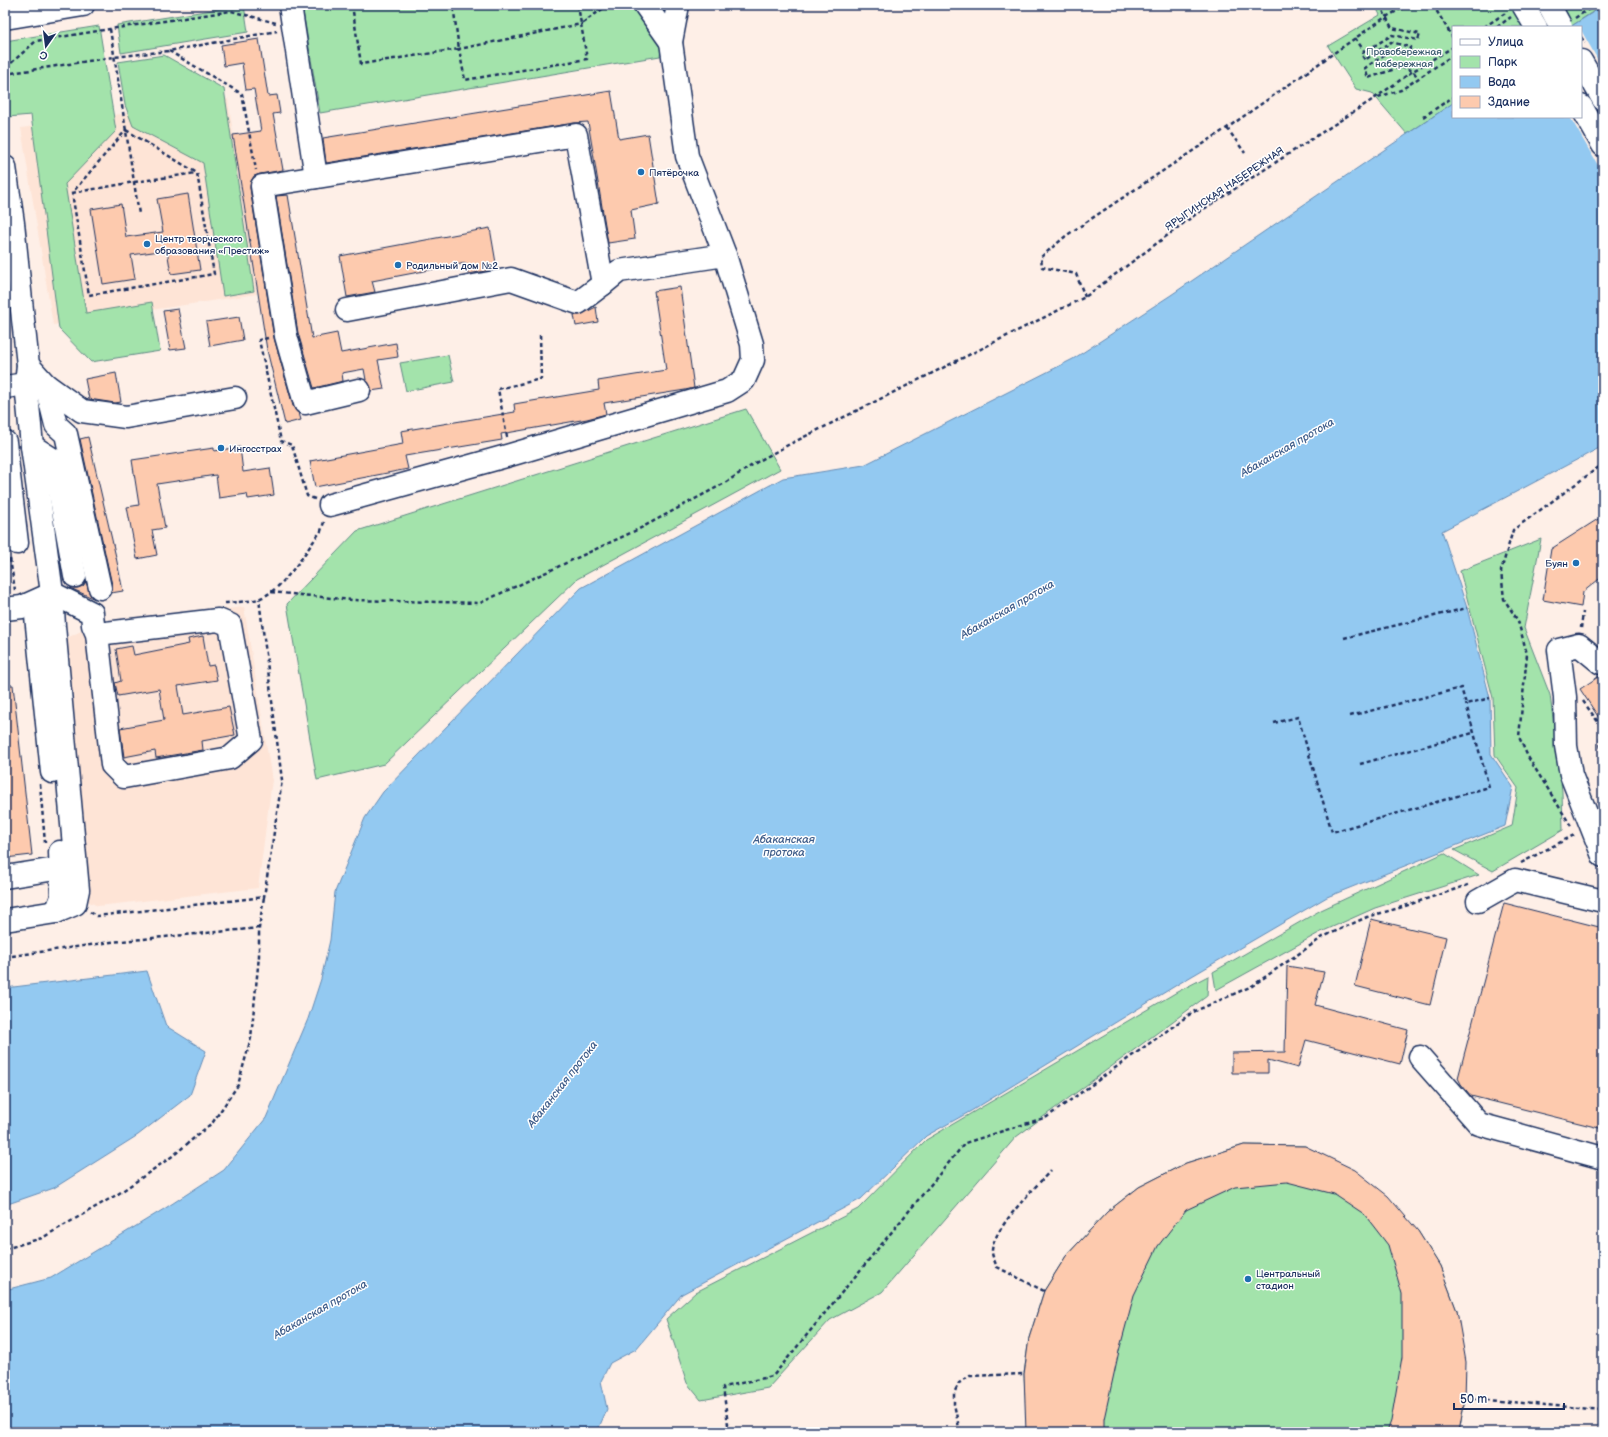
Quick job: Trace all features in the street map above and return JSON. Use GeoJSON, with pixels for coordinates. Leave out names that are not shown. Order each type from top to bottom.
{"type":"FeatureCollection","features":[{"type":"Feature","properties":{"kind":"main road"},"geometry":{"type":"LineString","coordinates":[[5,18],[83,5]]}},
{"type":"Feature","properties":{"kind":"main road"},"geometry":{"type":"LineString","coordinates":[[290,5],[316,177]]}},
{"type":"Feature","properties":{"kind":"main road"},"geometry":{"type":"LineString","coordinates":[[644,5],[671,42]]}},
{"type":"Feature","properties":{"kind":"main road"},"geometry":{"type":"LineString","coordinates":[[330,505],[510,455],[727,391],[744,380],[752,360],[752,344],[725,255],[687,156],[671,42],[678,5]]}},
{"type":"Feature","properties":{"kind":"main road"},"geometry":{"type":"LineString","coordinates":[[1549,5],[1567,23]]}},
{"type":"Feature","properties":{"kind":"main road"},"geometry":{"type":"LineString","coordinates":[[1517,7],[1535,26]]}},
{"type":"Feature","properties":{"kind":"main road"},"geometry":{"type":"LineString","coordinates":[[1582,63],[1603,99]]}},
{"type":"Feature","properties":{"kind":"main road"},"geometry":{"type":"LineString","coordinates":[[1582,108],[1603,145]]}},
{"type":"Feature","properties":{"kind":"main road"},"geometry":{"type":"LineString","coordinates":[[359,390],[305,402],[286,336],[262,186],[576,135],[604,284]]}},
{"type":"Feature","properties":{"kind":"main road"},"geometry":{"type":"LineString","coordinates":[[5,167],[9,223],[33,378],[32,446],[52,593],[78,890],[66,908],[5,920]]}},
{"type":"Feature","properties":{"kind":"main road"},"geometry":{"type":"LineString","coordinates":[[347,310],[511,279],[578,302],[604,284],[619,271],[725,255]]}},
{"type":"Feature","properties":{"kind":"main road"},"geometry":{"type":"LineString","coordinates":[[5,387],[33,378]]}},
{"type":"Feature","properties":{"kind":"main road"},"geometry":{"type":"LineString","coordinates":[[33,378],[82,411],[126,417],[235,398]]}},
{"type":"Feature","properties":{"kind":"main road"},"geometry":{"type":"LineString","coordinates":[[33,378],[56,425],[66,434],[100,588]]}},
{"type":"Feature","properties":{"kind":"main road"},"geometry":{"type":"LineString","coordinates":[[5,442],[14,550]]}},
{"type":"Feature","properties":{"kind":"main road"},"geometry":{"type":"LineString","coordinates":[[32,446],[54,460],[75,576]]}},
{"type":"Feature","properties":{"kind":"main road"},"geometry":{"type":"LineString","coordinates":[[52,593],[36,616],[62,868],[62,897],[66,908]]}},
{"type":"Feature","properties":{"kind":"main road"},"geometry":{"type":"LineString","coordinates":[[14,608],[52,593],[92,613],[93,625],[97,634],[112,765],[124,777],[230,758],[251,740],[230,625],[218,620],[97,634]]}},
{"type":"Feature","properties":{"kind":"main road"},"geometry":{"type":"LineString","coordinates":[[1603,661],[1601,663],[1580,645],[1559,650],[1565,697],[1566,746],[1571,775],[1603,856]]}},
{"type":"Feature","properties":{"kind":"main road"},"geometry":{"type":"LineString","coordinates":[[5,877],[62,868]]}},
{"type":"Feature","properties":{"kind":"main road"},"geometry":{"type":"LineString","coordinates":[[1474,892],[1515,880],[1603,901]]}},
{"type":"Feature","properties":{"kind":"main road"},"geometry":{"type":"LineString","coordinates":[[1603,910],[1601,917],[1603,918]]}},
{"type":"Feature","properties":{"kind":"main road"},"geometry":{"type":"LineString","coordinates":[[1420,1057],[1479,1124],[1603,1158]]}},
{"type":"Feature","properties":{"kind":"path"},"geometry":{"type":"LineString","coordinates":[[352,5],[361,64],[459,49],[581,24],[608,5]]}},
{"type":"Feature","properties":{"kind":"path"},"geometry":{"type":"LineString","coordinates":[[453,5],[459,49],[466,80],[587,59],[578,5]]}},
{"type":"Feature","properties":{"kind":"path"},"geometry":{"type":"LineString","coordinates":[[1380,5],[1392,28],[1420,34],[1418,40],[1392,34],[1361,54],[1365,60],[1391,42],[1410,47],[1409,54],[1391,50],[1365,68],[1368,78],[1401,67],[1413,71],[1418,78]]}},
{"type":"Feature","properties":{"kind":"path"},"geometry":{"type":"LineString","coordinates":[[1085,297],[1076,274],[1042,267],[1040,257],[1067,235],[1227,128],[1384,18],[1408,5]]}},
{"type":"Feature","properties":{"kind":"path"},"geometry":{"type":"LineString","coordinates":[[1433,5],[1452,36]]}},
{"type":"Feature","properties":{"kind":"path"},"geometry":{"type":"LineString","coordinates":[[1567,23],[1595,5]]}},
{"type":"Feature","properties":{"kind":"path"},"geometry":{"type":"LineString","coordinates":[[1486,26],[1517,7]]}},
{"type":"Feature","properties":{"kind":"path"},"geometry":{"type":"LineString","coordinates":[[5,66],[9,65],[36,41],[231,11],[294,28]]}},
{"type":"Feature","properties":{"kind":"path"},"geometry":{"type":"LineString","coordinates":[[5,74],[114,57],[169,51],[294,28]]}},
{"type":"Feature","properties":{"kind":"path"},"geometry":{"type":"LineString","coordinates":[[110,29],[139,214]]}},
{"type":"Feature","properties":{"kind":"path"},"geometry":{"type":"LineString","coordinates":[[1355,38],[1365,52]]}},
{"type":"Feature","properties":{"kind":"path","name":"ЯРЫГИНСКАЯ НАБЕРЕЖНАЯ"},"geometry":{"type":"LineString","coordinates":[[271,592],[352,600],[480,603],[639,529],[723,484],[757,462],[788,445],[1085,297],[1196,214],[1375,98],[1413,71],[1452,48]]}},
{"type":"Feature","properties":{"kind":"path","name":"ЯРЫГИНСКАЯ НАБЕРЕЖНАЯ"},"geometry":{"type":"LineString","coordinates":[[1375,98],[1401,90],[1452,56]]}},
{"type":"Feature","properties":{"kind":"path"},"geometry":{"type":"LineString","coordinates":[[1423,117],[1452,98]]}},
{"type":"Feature","properties":{"kind":"path"},"geometry":{"type":"LineString","coordinates":[[1227,128],[1245,153]]}},
{"type":"Feature","properties":{"kind":"path"},"geometry":{"type":"LineString","coordinates":[[72,193],[89,295],[214,274],[197,173],[126,130]]}},
{"type":"Feature","properties":{"kind":"path"},"geometry":{"type":"LineString","coordinates":[[72,193],[126,130]]}},
{"type":"Feature","properties":{"kind":"path"},"geometry":{"type":"LineString","coordinates":[[72,193],[197,173]]}},
{"type":"Feature","properties":{"kind":"path"},"geometry":{"type":"LineString","coordinates":[[510,455],[498,389],[541,379],[540,333]]}},
{"type":"Feature","properties":{"kind":"path"},"geometry":{"type":"LineString","coordinates":[[1580,840],[1528,757],[1519,738],[1527,654],[1518,621],[1504,598],[1501,571],[1513,530],[1603,464]]}},
{"type":"Feature","properties":{"kind":"path"},"geometry":{"type":"LineString","coordinates":[[283,582],[321,531]]}},
{"type":"Feature","properties":{"kind":"path"},"geometry":{"type":"LineString","coordinates":[[14,550],[14,608]]}},
{"type":"Feature","properties":{"kind":"path"},"geometry":{"type":"LineString","coordinates":[[5,1249],[42,1238],[118,1194],[174,1155],[213,1122],[238,1085],[251,1038],[259,956],[259,928],[282,780],[259,599]]}},
{"type":"Feature","properties":{"kind":"path"},"geometry":{"type":"LineString","coordinates":[[1344,638],[1467,608]]}},
{"type":"Feature","properties":{"kind":"path"},"geometry":{"type":"LineString","coordinates":[[1580,645],[1583,612]]}},
{"type":"Feature","properties":{"kind":"path"},"geometry":{"type":"LineString","coordinates":[[1274,723],[1298,717],[1332,832],[1489,787],[1461,688],[1350,716]]}},
{"type":"Feature","properties":{"kind":"path"},"geometry":{"type":"LineString","coordinates":[[1466,704],[1490,698]]}},
{"type":"Feature","properties":{"kind":"path"},"geometry":{"type":"LineString","coordinates":[[1581,698],[1601,726],[1600,742],[1603,759]]}},
{"type":"Feature","properties":{"kind":"path"},"geometry":{"type":"LineString","coordinates":[[1360,764],[1473,733]]}},
{"type":"Feature","properties":{"kind":"path"},"geometry":{"type":"LineString","coordinates":[[1520,864],[1576,834]]}},
{"type":"Feature","properties":{"kind":"path"},"geometry":{"type":"LineString","coordinates":[[729,1432],[723,1387],[773,1376],[965,1143],[1047,1117],[1193,1012],[1252,986],[1323,937],[1367,917],[1399,908],[1474,892]]}},
{"type":"Feature","properties":{"kind":"path"},"geometry":{"type":"LineString","coordinates":[[66,908],[98,916],[264,896]]}},
{"type":"Feature","properties":{"kind":"path"},"geometry":{"type":"LineString","coordinates":[[5,956],[111,942],[259,928]]}},
{"type":"Feature","properties":{"kind":"path"},"geometry":{"type":"LineString","coordinates":[[1044,1291],[996,1267],[992,1252],[995,1239],[1003,1224],[1051,1170]]}},
{"type":"Feature","properties":{"kind":"path"},"geometry":{"type":"LineString","coordinates":[[960,1432],[954,1404],[954,1393],[959,1383],[970,1376],[1024,1374]]}},
{"type":"Feature","properties":{"kind":"path"},"geometry":{"type":"LineString","coordinates":[[1465,1398],[1603,1410]]}},
{"type":"Feature","properties":{"kind":"shaded area"},"geometry":{"type":"Polygon","coordinates":[[[228,99],[257,294],[53,325],[21,128],[228,99]]]}},
{"type":"Feature","properties":{"kind":"shaded area"},"geometry":{"type":"Polygon","coordinates":[[[244,607],[272,780],[258,888],[98,906],[87,901],[65,639],[93,625],[244,607]]]}},
{"type":"Feature","properties":{"kind":"green space"},"geometry":{"type":"Polygon","coordinates":[[[244,5],[248,32],[121,53],[117,25],[244,5]]]}},
{"type":"Feature","properties":{"kind":"green space"},"geometry":{"type":"Polygon","coordinates":[[[302,5],[668,5],[660,56],[320,113],[302,5]]]}},
{"type":"Feature","properties":{"kind":"green space","name":"Правобережная набережная"},"geometry":{"type":"Polygon","coordinates":[[[1375,5],[1603,5],[1572,26],[1452,26],[1452,104],[1407,134],[1372,93],[1356,89],[1328,46],[1380,15],[1375,5]]]}},
{"type":"Feature","properties":{"kind":"green space"},"geometry":{"type":"Polygon","coordinates":[[[99,26],[116,131],[65,184],[86,313],[152,302],[160,351],[91,362],[59,329],[31,115],[8,117],[5,97],[5,41],[99,26]]]}},
{"type":"Feature","properties":{"kind":"green space"},"geometry":{"type":"Polygon","coordinates":[[[164,55],[224,89],[254,291],[223,296],[203,163],[133,126],[125,105],[118,62],[164,55]]]}},
{"type":"Feature","properties":{"kind":"green space"},"geometry":{"type":"Polygon","coordinates":[[[448,355],[454,382],[406,391],[400,363],[448,355]]]}},
{"type":"Feature","properties":{"kind":"green space"},"geometry":{"type":"Polygon","coordinates":[[[746,409],[780,469],[577,579],[384,764],[317,780],[287,604],[357,531],[746,409]]]}},
{"type":"Feature","properties":{"kind":"green space"},"geometry":{"type":"Polygon","coordinates":[[[1541,539],[1524,628],[1550,695],[1562,791],[1563,830],[1493,871],[1454,850],[1512,826],[1518,788],[1495,755],[1493,698],[1460,571],[1541,539]]]}},
{"type":"Feature","properties":{"kind":"green space"},"geometry":{"type":"Polygon","coordinates":[[[1444,853],[1479,875],[1375,908],[1319,933],[1216,990],[1213,972],[1321,910],[1444,853]]]}},
{"type":"Feature","properties":{"kind":"green space"},"geometry":{"type":"Polygon","coordinates":[[[1208,976],[1207,996],[1016,1137],[882,1292],[830,1320],[768,1388],[701,1400],[687,1383],[666,1319],[696,1292],[858,1209],[926,1140],[1177,992],[1208,976]]]}},
{"type":"Feature","properties":{"kind":"green space","name":"Центральный стадион"},"geometry":{"type":"Polygon","coordinates":[[[1244,1145],[1305,1146],[1418,1231],[1440,1266],[1457,1311],[1465,1398],[1459,1432],[1027,1432],[1024,1374],[1029,1338],[1044,1291],[1066,1256],[1107,1212],[1139,1187],[1186,1163],[1244,1145]]]}},
{"type":"Feature","properties":{"kind":"water","name":"Абаканская протока"},"geometry":{"type":"Polygon","coordinates":[[[1603,6],[1603,446],[1442,531],[1467,608],[1490,698],[1491,754],[1513,787],[1505,826],[1327,897],[1180,983],[971,1111],[926,1136],[861,1199],[682,1294],[636,1349],[610,1363],[601,1381],[607,1409],[597,1432],[5,1432],[5,1290],[51,1278],[164,1209],[224,1170],[266,1118],[308,1019],[321,979],[330,940],[335,892],[365,818],[383,792],[581,588],[783,478],[864,465],[1073,359],[1171,295],[1452,104],[1452,118],[1582,118],[1582,26],[1572,26],[1603,6]]]}},
{"type":"Feature","properties":{"kind":"water"},"geometry":{"type":"Polygon","coordinates":[[[147,971],[166,1026],[206,1051],[190,1095],[138,1135],[54,1188],[5,1205],[5,988],[147,971]]]}},
{"type":"Feature","properties":{"kind":"pier"},"geometry":{"type":"Polygon","coordinates":[[[1582,32],[1603,69],[1603,174],[1571,118],[1582,118],[1582,32]]]}},
{"type":"Feature","properties":{"kind":"building"},"geometry":{"type":"Polygon","coordinates":[[[259,39],[268,96],[277,95],[280,113],[273,114],[283,170],[254,176],[251,181],[250,188],[274,338],[293,406],[299,413],[301,420],[285,424],[267,350],[233,135],[261,131],[254,89],[246,90],[242,63],[224,66],[221,45],[259,39]]]}},
{"type":"Feature","properties":{"kind":"building"},"geometry":{"type":"Polygon","coordinates":[[[611,91],[619,139],[648,134],[659,204],[631,210],[635,239],[608,243],[588,122],[326,163],[323,138],[611,91]]]}},
{"type":"Feature","properties":{"kind":"building","name":"Центр творческого образования «Престиж»"},"geometry":{"type":"Polygon","coordinates":[[[188,194],[200,270],[171,274],[167,250],[131,255],[135,279],[103,284],[91,209],[121,204],[126,237],[163,232],[157,199],[188,194]]]}},
{"type":"Feature","properties":{"kind":"building"},"geometry":{"type":"Polygon","coordinates":[[[288,195],[312,338],[337,333],[341,353],[396,343],[398,357],[378,360],[384,389],[371,391],[371,387],[366,380],[364,369],[342,373],[343,381],[314,388],[298,333],[276,196],[288,195]]]}},
{"type":"Feature","properties":{"kind":"building","name":"Родильный дом №2"},"geometry":{"type":"Polygon","coordinates":[[[490,228],[497,269],[468,274],[466,263],[372,281],[375,292],[347,297],[340,256],[490,228]]]}},
{"type":"Feature","properties":{"kind":"building"},"geometry":{"type":"Polygon","coordinates":[[[680,287],[694,388],[604,403],[606,414],[587,419],[501,434],[502,440],[405,456],[408,469],[315,487],[310,461],[403,444],[401,431],[515,412],[514,404],[599,390],[598,381],[666,370],[654,291],[680,287]]]}},
{"type":"Feature","properties":{"kind":"building"},"geometry":{"type":"Polygon","coordinates":[[[596,307],[598,322],[576,326],[574,315],[580,315],[596,307]]]}},
{"type":"Feature","properties":{"kind":"building"},"geometry":{"type":"Polygon","coordinates":[[[178,309],[186,348],[170,350],[163,311],[178,309]]]}},
{"type":"Feature","properties":{"kind":"building"},"geometry":{"type":"Polygon","coordinates":[[[239,317],[243,340],[210,346],[206,322],[239,317]]]}},
{"type":"Feature","properties":{"kind":"building"},"geometry":{"type":"Polygon","coordinates":[[[116,373],[121,402],[115,403],[89,399],[85,379],[116,373]]]}},
{"type":"Feature","properties":{"kind":"building"},"geometry":{"type":"Polygon","coordinates":[[[88,437],[123,591],[111,593],[112,585],[80,439],[88,437]]]}},
{"type":"Feature","properties":{"kind":"building"},"geometry":{"type":"Polygon","coordinates":[[[240,447],[243,472],[270,468],[274,495],[248,499],[247,494],[219,498],[216,475],[157,484],[165,528],[152,530],[157,555],[137,559],[127,507],[139,505],[132,460],[214,448],[214,451],[240,447]]]}},
{"type":"Feature","properties":{"kind":"building","name":"Буян"},"geometry":{"type":"Polygon","coordinates":[[[1598,519],[1603,527],[1603,576],[1583,592],[1581,607],[1543,600],[1551,549],[1598,519]]]}},
{"type":"Feature","properties":{"kind":"building"},"geometry":{"type":"Polygon","coordinates":[[[86,582],[91,596],[95,599],[70,588],[78,588],[83,586],[86,582]]]}},
{"type":"Feature","properties":{"kind":"building"},"geometry":{"type":"Polygon","coordinates":[[[203,636],[208,666],[214,665],[217,680],[178,686],[183,715],[229,707],[235,735],[202,741],[203,750],[156,758],[155,751],[124,757],[120,728],[164,720],[159,689],[118,696],[115,683],[121,681],[116,649],[132,646],[134,655],[189,644],[188,639],[203,636]]]}},
{"type":"Feature","properties":{"kind":"building"},"geometry":{"type":"Polygon","coordinates":[[[1603,675],[1603,724],[1580,689],[1603,675]]]}},
{"type":"Feature","properties":{"kind":"building"},"geometry":{"type":"Polygon","coordinates":[[[5,685],[13,685],[32,855],[5,858],[5,685]]]}},
{"type":"Feature","properties":{"kind":"building"},"geometry":{"type":"Polygon","coordinates":[[[1504,903],[1603,928],[1603,1129],[1471,1096],[1458,1078],[1504,903]]]}},
{"type":"Feature","properties":{"kind":"building"},"geometry":{"type":"Polygon","coordinates":[[[1371,919],[1446,937],[1430,1005],[1355,986],[1371,919]]]}},
{"type":"Feature","properties":{"kind":"building"},"geometry":{"type":"Polygon","coordinates":[[[1287,966],[1324,972],[1315,1005],[1408,1030],[1400,1064],[1306,1040],[1298,1068],[1268,1060],[1268,1073],[1232,1073],[1232,1053],[1285,1052],[1287,966]]]}},
{"type":"Feature","properties":{"kind":"building"},"geometry":{"type":"Polygon","coordinates":[[[1244,1145],[1305,1146],[1355,1170],[1388,1196],[1418,1231],[1440,1266],[1457,1311],[1466,1362],[1465,1398],[1459,1432],[1387,1432],[1391,1421],[1402,1357],[1402,1294],[1388,1245],[1364,1214],[1334,1194],[1287,1182],[1235,1187],[1186,1210],[1158,1246],[1134,1295],[1119,1351],[1104,1419],[1104,1432],[1026,1432],[1024,1374],[1029,1338],[1044,1291],[1066,1256],[1107,1212],[1139,1187],[1186,1163],[1244,1145]]]}},
{"type":"Feature","properties":{"kind":"place","name":"Пятёрочка"},"geometry":{"type":"Point","coordinates":[641,172]}},
{"type":"Feature","properties":{"kind":"place","name":"Центр творческого образования «Престиж»"},"geometry":{"type":"Point","coordinates":[147,244]}},
{"type":"Feature","properties":{"kind":"place","name":"Родильный дом №2"},"geometry":{"type":"Point","coordinates":[398,265]}},
{"type":"Feature","properties":{"kind":"place","name":"Ингосстрах"},"geometry":{"type":"Point","coordinates":[221,448]}},
{"type":"Feature","properties":{"kind":"place","name":"Буян"},"geometry":{"type":"Point","coordinates":[1576,563]}},
{"type":"Feature","properties":{"kind":"place","name":"Центральный стадион"},"geometry":{"type":"Point","coordinates":[1248,1279]}}]}
